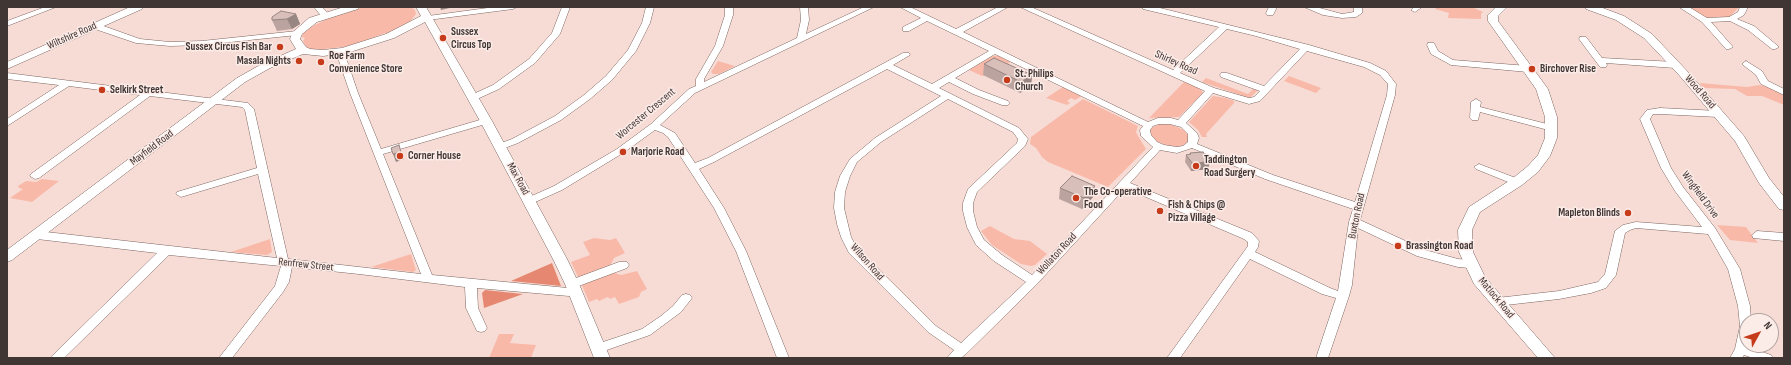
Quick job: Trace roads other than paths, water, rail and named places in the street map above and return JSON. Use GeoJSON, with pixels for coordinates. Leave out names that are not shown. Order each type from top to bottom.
{"type":"FeatureCollection","features":[{"type":"Feature","properties":{"kind":"street"},"geometry":{"type":"LineString","coordinates":[[7,24],[52,7]]}},
{"type":"Feature","properties":{"kind":"street","name":"Wiltshire Road"},"geometry":{"type":"LineString","coordinates":[[7,66],[138,7]]}},
{"type":"Feature","properties":{"kind":"street"},"geometry":{"type":"LineString","coordinates":[[95,26],[139,41],[170,44],[209,42],[297,33],[313,20],[321,11],[354,7]]}},
{"type":"Feature","properties":{"kind":"street"},"geometry":{"type":"LineString","coordinates":[[297,33],[295,40],[303,50],[323,53],[340,52],[390,36],[425,14],[513,7]]}},
{"type":"Feature","properties":{"kind":"street"},"geometry":{"type":"LineString","coordinates":[[472,98],[496,87],[532,61],[556,34],[566,7]]}},
{"type":"Feature","properties":{"kind":"street"},"geometry":{"type":"LineString","coordinates":[[500,147],[515,141],[558,118],[587,97],[609,78],[632,51],[646,23],[650,7]]}},
{"type":"Feature","properties":{"kind":"street"},"geometry":{"type":"LineString","coordinates":[[701,87],[700,82],[703,74],[719,46],[729,15],[729,7]]}},
{"type":"Feature","properties":{"kind":"street"},"geometry":{"type":"LineString","coordinates":[[801,39],[805,20],[804,7]]}},
{"type":"Feature","properties":{"kind":"street","name":"Worcester Crescent"},"geometry":{"type":"LineString","coordinates":[[529,201],[554,190],[601,163],[654,126],[689,93],[870,7]]}},
{"type":"Feature","properties":{"kind":"street"},"geometry":{"type":"LineString","coordinates":[[904,7],[1148,125],[1163,121],[1180,124],[1192,133],[1194,138],[1192,145]]}},
{"type":"Feature","properties":{"kind":"street"},"geometry":{"type":"LineString","coordinates":[[957,32],[1004,7]]}},
{"type":"Feature","properties":{"kind":"street","name":"Shirley Road"},"geometry":{"type":"LineString","coordinates":[[1024,7],[1211,90],[1249,101],[1257,99],[1306,47]]}},
{"type":"Feature","properties":{"kind":"street"},"geometry":{"type":"LineString","coordinates":[[1146,7],[1306,47]]}},
{"type":"Feature","properties":{"kind":"street"},"geometry":{"type":"LineString","coordinates":[[1308,7],[1342,16],[1358,13],[1358,7]]}},
{"type":"Feature","properties":{"kind":"street","name":"Matlock Road"},"geometry":{"type":"LineString","coordinates":[[1502,7],[1493,15],[1492,20],[1542,89],[1547,102],[1552,128],[1551,138],[1544,156],[1533,169],[1517,182],[1479,206],[1471,215],[1465,230],[1466,252],[1470,264],[1479,280],[1547,358]]}},
{"type":"Feature","properties":{"kind":"street","name":"Wood Road"},"geometry":{"type":"LineString","coordinates":[[1590,7],[1611,14],[1635,26],[1648,36],[1740,139],[1764,180],[1784,206]]}},
{"type":"Feature","properties":{"kind":"street"},"geometry":{"type":"LineString","coordinates":[[1683,7],[1705,20],[1729,47]]}},
{"type":"Feature","properties":{"kind":"street"},"geometry":{"type":"LineString","coordinates":[[1731,19],[1741,13],[1744,7]]}},
{"type":"Feature","properties":{"kind":"street","name":"Max Road"},"geometry":{"type":"LineString","coordinates":[[425,14],[486,121],[529,201],[573,287],[600,353]]}},
{"type":"Feature","properties":{"kind":"street"},"geometry":{"type":"LineString","coordinates":[[906,29],[927,18]]}},
{"type":"Feature","properties":{"kind":"street"},"geometry":{"type":"LineString","coordinates":[[1705,20],[1731,19],[1751,28],[1776,47]]}},
{"type":"Feature","properties":{"kind":"street"},"geometry":{"type":"LineString","coordinates":[[1174,74],[1225,26]]}},
{"type":"Feature","properties":{"kind":"street"},"geometry":{"type":"LineString","coordinates":[[1583,39],[1601,62],[1675,65]]}},
{"type":"Feature","properties":{"kind":"street"},"geometry":{"type":"LineString","coordinates":[[1431,45],[1434,52],[1451,62],[1528,69]]}},
{"type":"Feature","properties":{"kind":"street","name":"Buxton Road"},"geometry":{"type":"LineString","coordinates":[[1306,47],[1367,65],[1387,76],[1392,84],[1354,222],[1349,273],[1343,296],[1322,358]]}},
{"type":"Feature","properties":{"kind":"street","name":"Mayfield Road"},"geometry":{"type":"LineString","coordinates":[[7,257],[252,74],[303,50]]}},
{"type":"Feature","properties":{"kind":"street"},"geometry":{"type":"LineString","coordinates":[[932,88],[995,51]]}},
{"type":"Feature","properties":{"kind":"street"},"geometry":{"type":"LineString","coordinates":[[340,52],[378,153],[428,278]]}},
{"type":"Feature","properties":{"kind":"street"},"geometry":{"type":"LineString","coordinates":[[694,167],[711,160],[906,55]]}},
{"type":"Feature","properties":{"kind":"street"},"geometry":{"type":"LineString","coordinates":[[1746,64],[1759,73],[1764,82],[1784,92]]}},
{"type":"Feature","properties":{"kind":"street"},"geometry":{"type":"LineString","coordinates":[[886,66],[1016,130],[1023,139],[1022,144],[978,184],[970,196],[968,210],[972,227],[984,246],[1003,262],[1033,280]]}},
{"type":"Feature","properties":{"kind":"street"},"geometry":{"type":"LineString","coordinates":[[703,74],[718,79]]}},
{"type":"Feature","properties":{"kind":"street"},"geometry":{"type":"LineString","coordinates":[[1224,75],[1266,90]]}},
{"type":"Feature","properties":{"kind":"street"},"geometry":{"type":"LineString","coordinates":[[7,76],[246,105],[249,109],[285,262],[283,282],[279,289],[225,358]]}},
{"type":"Feature","properties":{"kind":"street"},"geometry":{"type":"LineString","coordinates":[[949,78],[976,92],[1005,103]]}},
{"type":"Feature","properties":{"kind":"street"},"geometry":{"type":"LineString","coordinates":[[7,123],[66,84]]}},
{"type":"Feature","properties":{"kind":"street"},"geometry":{"type":"LineString","coordinates":[[1180,124],[1211,90]]}},
{"type":"Feature","properties":{"kind":"street"},"geometry":{"type":"LineString","coordinates":[[35,176],[148,93]]}},
{"type":"Feature","properties":{"kind":"street","name":"Wilson Road"},"geometry":{"type":"LineString","coordinates":[[947,96],[878,140],[853,160],[845,176],[840,192],[840,208],[842,224],[846,237],[853,250],[932,329],[963,350]]}},
{"type":"Feature","properties":{"kind":"street"},"geometry":{"type":"LineString","coordinates":[[1476,110],[1552,128]]}},
{"type":"Feature","properties":{"kind":"street","name":"Wingfield Drive"},"geometry":{"type":"LineString","coordinates":[[1718,114],[1660,111],[1650,112],[1645,118],[1666,168],[1679,189],[1711,231],[1734,269],[1744,306],[1746,326],[1738,353]]}},
{"type":"Feature","properties":{"kind":"street"},"geometry":{"type":"LineString","coordinates":[[378,153],[486,121]]}},
{"type":"Feature","properties":{"kind":"street"},"geometry":{"type":"LineString","coordinates":[[1148,125],[1145,130],[1146,136],[1158,147],[1177,150],[1192,145],[1269,176],[1358,207]]}},
{"type":"Feature","properties":{"kind":"street"},"geometry":{"type":"LineString","coordinates":[[654,126],[670,133],[694,167],[719,208],[741,251],[783,358]]}},
{"type":"Feature","properties":{"kind":"street","name":"Wollaton Road"},"geometry":{"type":"LineString","coordinates":[[954,358],[1033,280],[1158,147]]}},
{"type":"Feature","properties":{"kind":"street"},"geometry":{"type":"LineString","coordinates":[[181,194],[262,169]]}},
{"type":"Feature","properties":{"kind":"street"},"geometry":{"type":"LineString","coordinates":[[1478,169],[1517,182]]}},
{"type":"Feature","properties":{"kind":"street"},"geometry":{"type":"LineString","coordinates":[[1124,184],[1248,236],[1254,241],[1251,250],[1173,358]]}},
{"type":"Feature","properties":{"kind":"street"},"geometry":{"type":"LineString","coordinates":[[1354,222],[1421,253],[1458,263],[1470,264]]}},
{"type":"Feature","properties":{"kind":"street"},"geometry":{"type":"LineString","coordinates":[[1497,302],[1559,295],[1591,289],[1602,285],[1610,275],[1620,231],[1627,227],[1636,225],[1711,231]]}},
{"type":"Feature","properties":{"kind":"street","name":"Renfrew Street"},"geometry":{"type":"LineString","coordinates":[[37,235],[166,251],[285,262],[471,284],[569,292],[573,287],[623,265]]}},
{"type":"Feature","properties":{"kind":"street"},"geometry":{"type":"LineString","coordinates":[[1758,235],[1784,237]]}},
{"type":"Feature","properties":{"kind":"street"},"geometry":{"type":"LineString","coordinates":[[1251,250],[1326,291],[1343,296]]}},
{"type":"Feature","properties":{"kind":"street"},"geometry":{"type":"LineString","coordinates":[[56,358],[166,251]]}},
{"type":"Feature","properties":{"kind":"street"},"geometry":{"type":"LineString","coordinates":[[471,284],[470,298],[472,308],[481,328]]}},
{"type":"Feature","properties":{"kind":"street"},"geometry":{"type":"LineString","coordinates":[[600,353],[641,335],[654,331],[686,298]]}},
{"type":"Feature","properties":{"kind":"street"},"geometry":{"type":"LineString","coordinates":[[1738,353],[1767,358]]}},
{"type":"Feature","properties":{"kind":"place","name":"Sussex Circus Top"},"geometry":{"type":"Point","coordinates":[443,38]}},
{"type":"Feature","properties":{"kind":"place","name":"Sussex Circus Fish Bar"},"geometry":{"type":"Point","coordinates":[280,47]}},
{"type":"Feature","properties":{"kind":"place","name":"Masala Nights"},"geometry":{"type":"Point","coordinates":[299,61]}},
{"type":"Feature","properties":{"kind":"place","name":"Roe Farm Convenience Store"},"geometry":{"type":"Point","coordinates":[321,62]}},
{"type":"Feature","properties":{"kind":"place","name":"Birchover Rise"},"geometry":{"type":"Point","coordinates":[1532,69]}},
{"type":"Feature","properties":{"kind":"place","name":"St. Philips Church"},"geometry":{"type":"Point","coordinates":[1007,80]}},
{"type":"Feature","properties":{"kind":"place","name":"Selkirk Street"},"geometry":{"type":"Point","coordinates":[102,90]}},
{"type":"Feature","properties":{"kind":"place","name":"Marjorie Road"},"geometry":{"type":"Point","coordinates":[623,152]}},
{"type":"Feature","properties":{"kind":"place","name":"Corner House"},"geometry":{"type":"Point","coordinates":[400,156]}},
{"type":"Feature","properties":{"kind":"place","name":"Taddington Road Surgery"},"geometry":{"type":"Point","coordinates":[1196,166]}},
{"type":"Feature","properties":{"kind":"place","name":"The Co-operative Food"},"geometry":{"type":"Point","coordinates":[1076,198]}},
{"type":"Feature","properties":{"kind":"place","name":"Fish & Chips @ Pizza Village"},"geometry":{"type":"Point","coordinates":[1160,211]}},
{"type":"Feature","properties":{"kind":"place","name":"Mapleton Blinds"},"geometry":{"type":"Point","coordinates":[1628,213]}},
{"type":"Feature","properties":{"kind":"place","name":"Brassington Road"},"geometry":{"type":"Point","coordinates":[1398,246]}}]}
